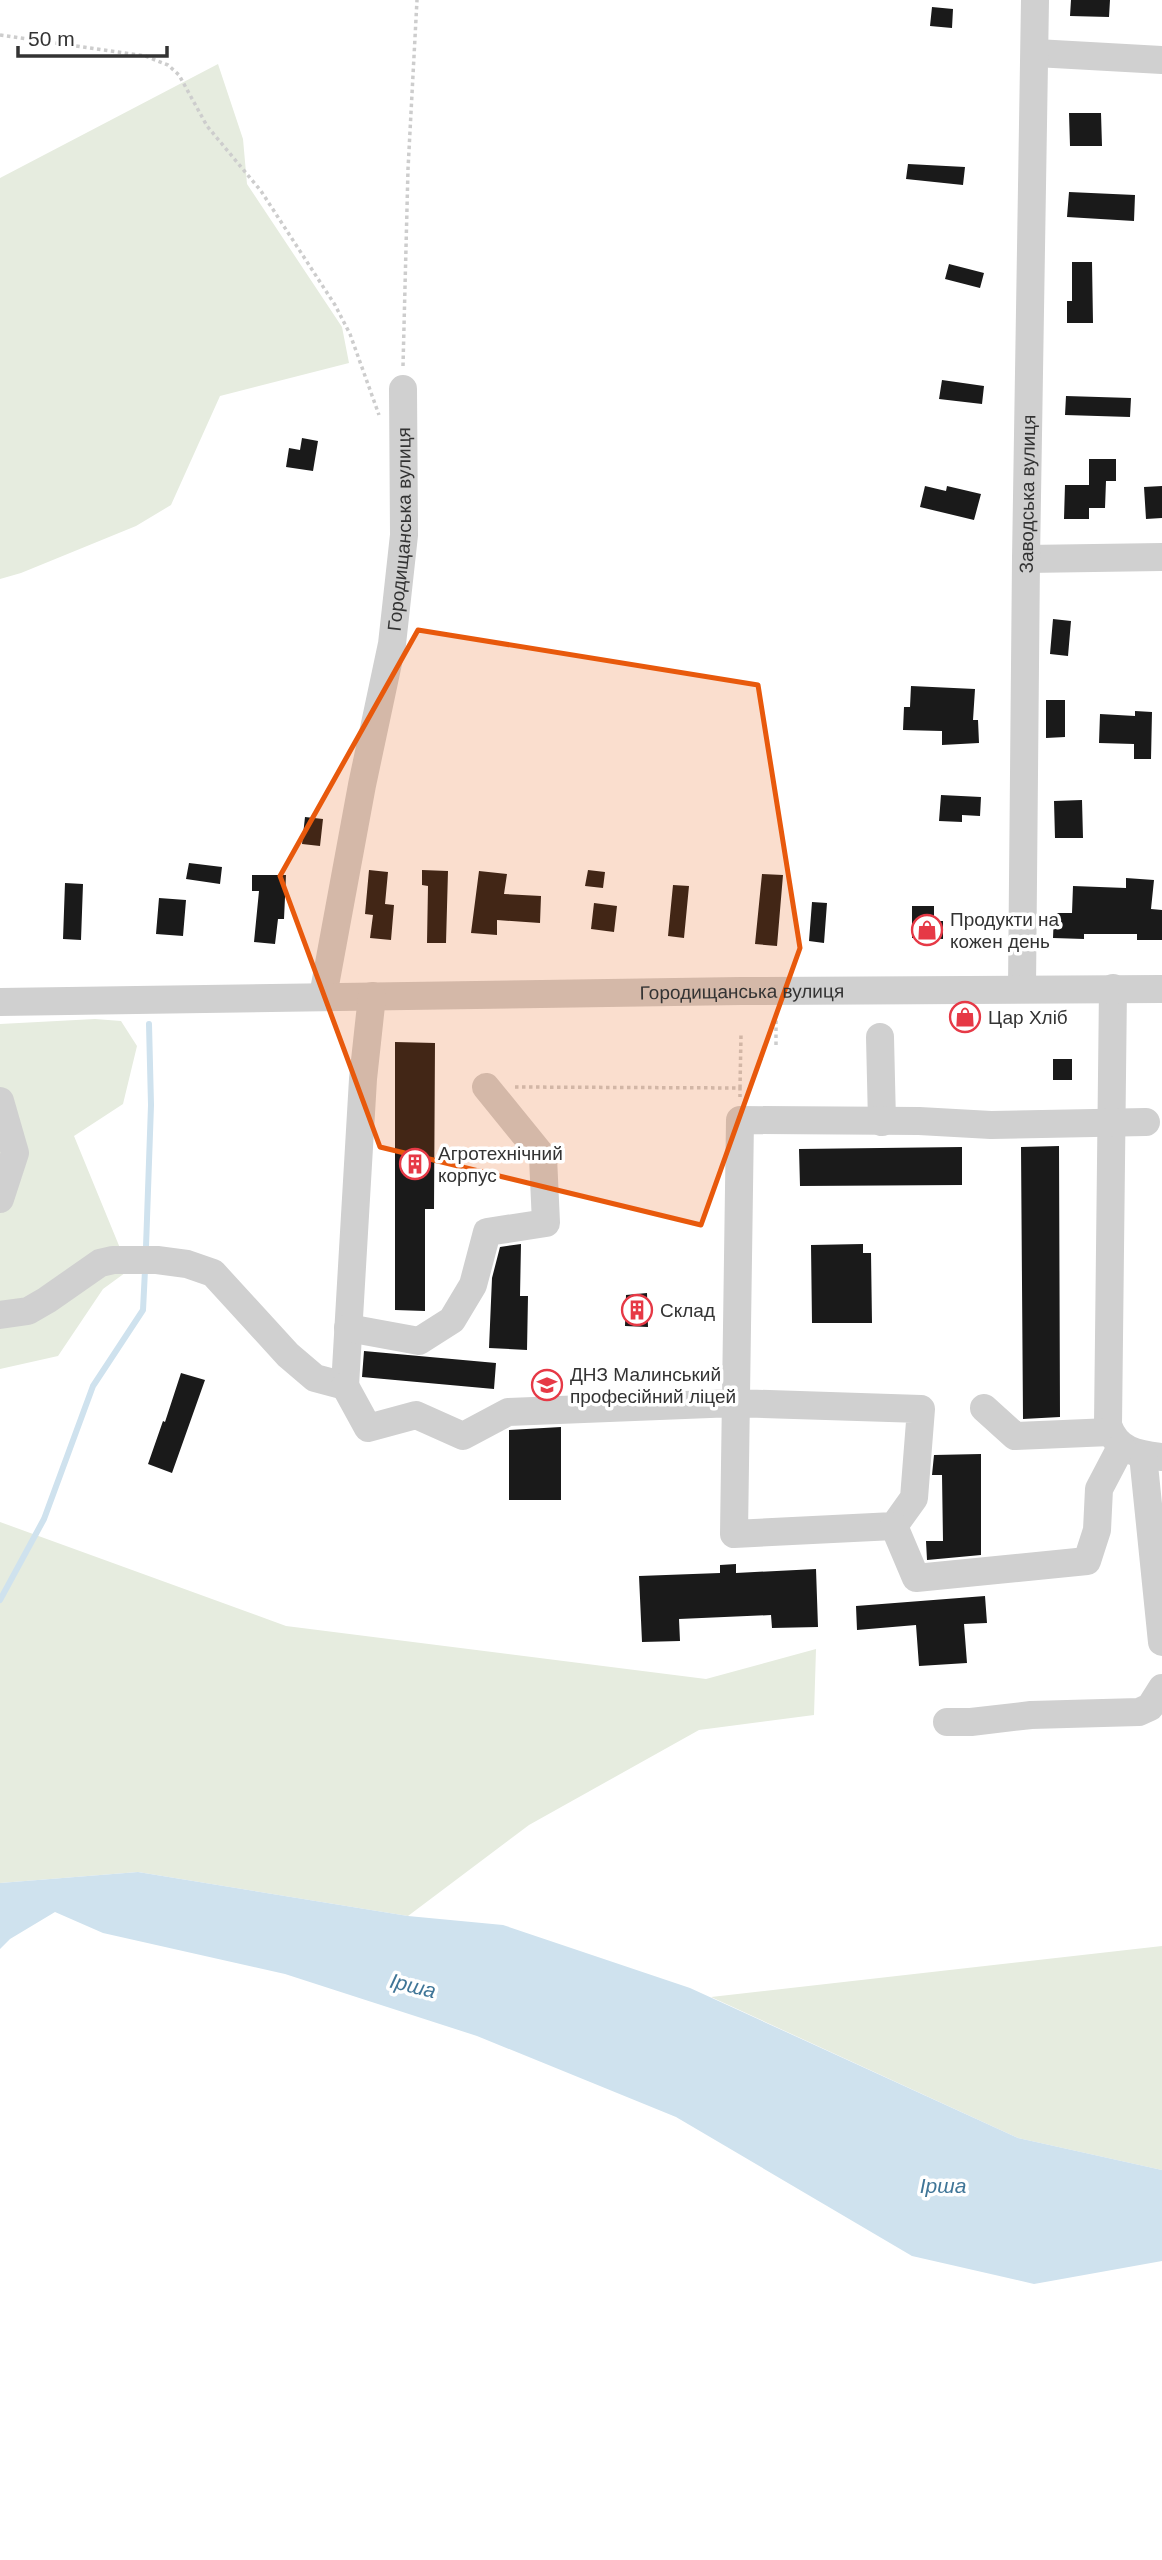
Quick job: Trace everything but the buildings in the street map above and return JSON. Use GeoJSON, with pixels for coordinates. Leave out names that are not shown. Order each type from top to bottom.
{"type":"FeatureCollection","features":[{"type":"Feature","properties":{"kind":"street","name":"Заводська вулиця"},"geometry":{"type":"LineString","coordinates":[[1023,988],[1026,559],[1035,0]]}},
{"type":"Feature","properties":{"kind":"street"},"geometry":{"type":"LineString","coordinates":[[1035,53],[1162,60]]}},
{"type":"Feature","properties":{"kind":"street","name":"Городищанська вулиця"},"geometry":{"type":"LineString","coordinates":[[323,996],[362,785],[393,644],[404,535],[403,389]]}},
{"type":"Feature","properties":{"kind":"street"},"geometry":{"type":"LineString","coordinates":[[1026,559],[1162,557]]}},
{"type":"Feature","properties":{"kind":"street","name":"Городищанська вулиця"},"geometry":{"type":"LineString","coordinates":[[0,1002],[1023,988],[1162,989]]}},
{"type":"Feature","properties":{"kind":"street"},"geometry":{"type":"LineString","coordinates":[[1113,989],[1106,1396],[1108,1425],[1134,1448],[1162,1642]]}},
{"type":"Feature","properties":{"kind":"street"},"geometry":{"type":"LineString","coordinates":[[372,996],[363,1079],[345,1386],[368,1428],[416,1416],[463,1436],[508,1412],[735,1402],[921,1409],[914,1498],[894,1526]]}},
{"type":"Feature","properties":{"kind":"street"},"geometry":{"type":"LineString","coordinates":[[880,1037],[882,1122]]}},
{"type":"Feature","properties":{"kind":"street"},"geometry":{"type":"LineString","coordinates":[[348,1328],[419,1341],[452,1320],[473,1285],[487,1232],[547,1223],[543,1157],[486,1087]]}},
{"type":"Feature","properties":{"kind":"street"},"geometry":{"type":"LineString","coordinates":[[0,1101],[15,1153],[0,1199]]}},
{"type":"Feature","properties":{"kind":"street"},"geometry":{"type":"LineString","coordinates":[[894,1526],[734,1534],[740,1120],[991,1125],[1146,1122]]}},
{"type":"Feature","properties":{"kind":"street"},"geometry":{"type":"LineString","coordinates":[[0,1315],[28,1311],[100,1263],[157,1260],[187,1264],[213,1273],[288,1355],[315,1377],[345,1386]]}},
{"type":"Feature","properties":{"kind":"street"},"geometry":{"type":"LineString","coordinates":[[984,1408],[1015,1436],[1134,1448]]}},
{"type":"Feature","properties":{"kind":"street"},"geometry":{"type":"LineString","coordinates":[[894,1526],[916,1578],[1087,1561],[1097,1530],[1099,1489],[1134,1448]]}},
{"type":"Feature","properties":{"kind":"street"},"geometry":{"type":"LineString","coordinates":[[947,1722],[1031,1715],[1139,1712],[1150,1707],[1162,1688]]}},
{"type":"Feature","properties":{"kind":"path"},"geometry":{"type":"LineString","coordinates":[[403,389],[408,169],[417,0]]}},
{"type":"Feature","properties":{"kind":"path"},"geometry":{"type":"LineString","coordinates":[[0,35],[145,56],[168,65],[175,71],[185,83],[207,126],[261,191],[335,305],[351,334],[380,419]]}},
{"type":"Feature","properties":{"kind":"path"},"geometry":{"type":"LineString","coordinates":[[776,1015],[776,1045]]}},
{"type":"Feature","properties":{"kind":"path"},"geometry":{"type":"LineString","coordinates":[[740,1120],[741,1034]]}},
{"type":"Feature","properties":{"kind":"path"},"geometry":{"type":"LineString","coordinates":[[486,1087],[740,1088]]}},
{"type":"Feature","properties":{"kind":"highlighted area"},"geometry":{"type":"Polygon","coordinates":[[[418,630],[758,685],[800,948],[701,1225],[380,1147],[280,876],[418,630]]]}},
{"type":"Feature","properties":{"kind":"shaded area"},"geometry":{"type":"Polygon","coordinates":[[[218,64],[243,139],[247,184],[342,327],[349,363],[220,396],[171,505],[136,526],[0,579],[0,178],[218,64]]]}},
{"type":"Feature","properties":{"kind":"shaded area"},"geometry":{"type":"Polygon","coordinates":[[[95,1019],[121,1021],[137,1046],[123,1104],[74,1136],[129,1270],[103,1289],[58,1356],[0,1369],[0,1024],[95,1019]]]}},
{"type":"Feature","properties":{"kind":"shaded area"},"geometry":{"type":"Polygon","coordinates":[[[0,1522],[286,1626],[706,1679],[816,1649],[814,1715],[699,1730],[529,1825],[408,1916],[138,1872],[0,1883],[0,1522]]]}},
{"type":"Feature","properties":{"kind":"shaded area"},"geometry":{"type":"Polygon","coordinates":[[[1162,1946],[1162,2170],[1018,2138],[711,1997],[1162,1946]]]}},
{"type":"Feature","properties":{"kind":"water","name":"Ірша"},"geometry":{"type":"Polygon","coordinates":[[[138,1872],[408,1916],[503,1925],[690,1988],[1018,2138],[1162,2170],[1162,2261],[1034,2284],[912,2256],[676,2117],[477,2036],[285,1974],[103,1933],[55,1912],[10,1939],[0,1949],[0,1883],[138,1872]]]}},
{"type":"Feature","properties":{"kind":"waterway"},"geometry":{"type":"LineString","coordinates":[[146,1247],[151,1105],[149,1024]]}},
{"type":"Feature","properties":{"kind":"waterway"},"geometry":{"type":"LineString","coordinates":[[0,1600],[44,1519],[93,1386],[143,1310],[145,1270]]}},
{"type":"Feature","properties":{"kind":"place","name":"Продукти на кожен день"},"geometry":{"type":"Point","coordinates":[927,930]}},
{"type":"Feature","properties":{"kind":"place","name":"Цар Хліб"},"geometry":{"type":"Point","coordinates":[965,1017]}},
{"type":"Feature","properties":{"kind":"place","name":"Агротехнічний корпус"},"geometry":{"type":"Point","coordinates":[415,1164]}},
{"type":"Feature","properties":{"kind":"place","name":"Склад"},"geometry":{"type":"Point","coordinates":[637,1310]}},
{"type":"Feature","properties":{"kind":"place","name":"ДНЗ Малинський професійний ліцей"},"geometry":{"type":"Point","coordinates":[547,1385]}}]}
